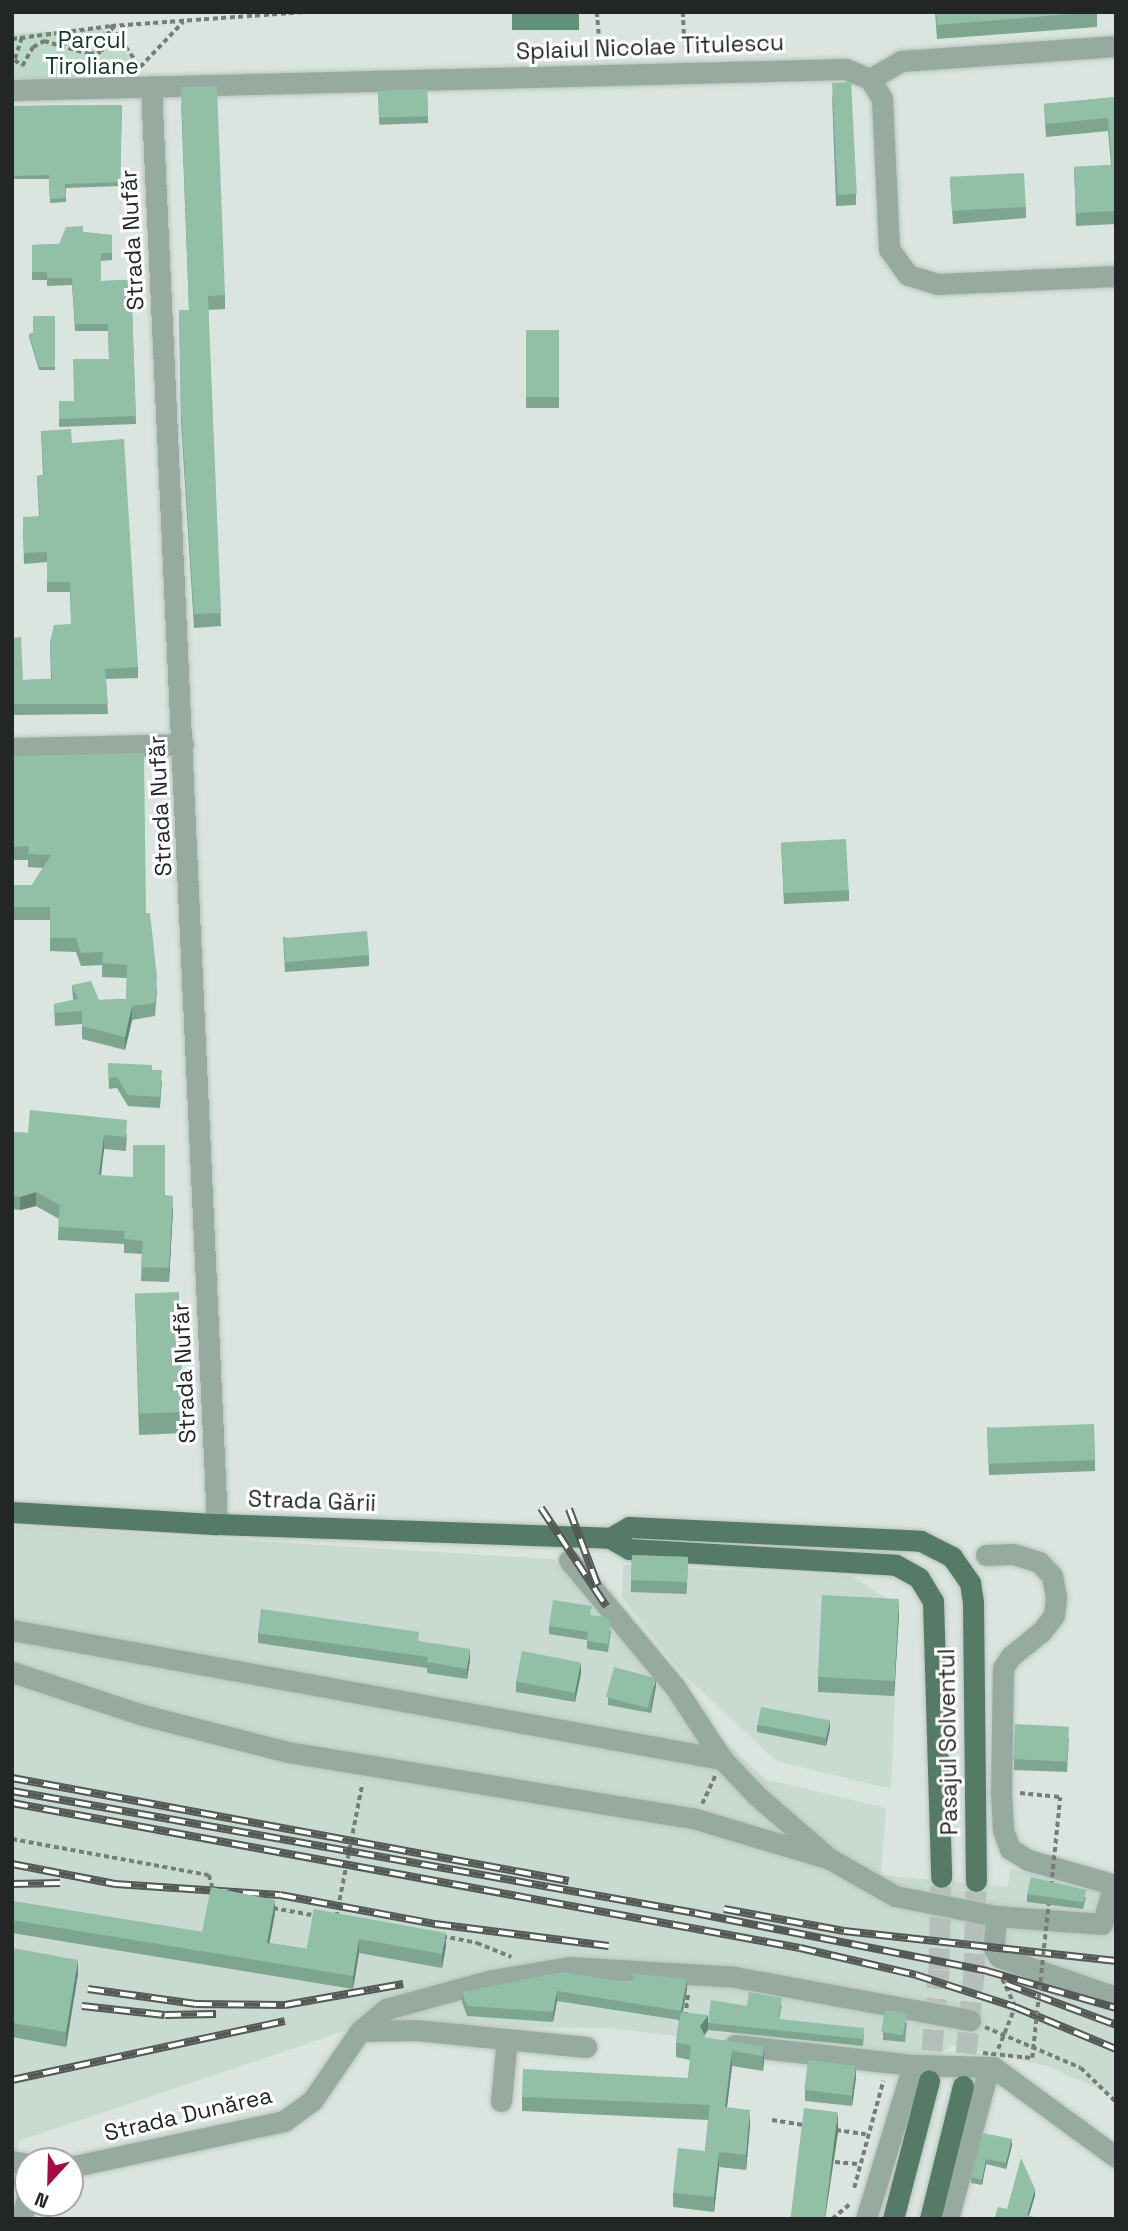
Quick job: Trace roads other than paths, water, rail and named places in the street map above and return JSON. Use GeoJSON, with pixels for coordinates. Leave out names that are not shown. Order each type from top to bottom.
{"type":"FeatureCollection","features":[{"type":"Feature","properties":{"kind":"main road","name":"Strada Gării"},"geometry":{"type":"LineString","coordinates":[[12,1512],[217,1524],[610,1538],[629,1549],[896,1565],[919,1578],[933,1601]]}},
{"type":"Feature","properties":{"kind":"main road","name":"Strada Gării"},"geometry":{"type":"LineString","coordinates":[[610,1538],[629,1527],[920,1541],[946,1552],[960,1566],[973,1602]]}},
{"type":"Feature","properties":{"kind":"main road","name":"Pasajul Solventul"},"geometry":{"type":"LineString","coordinates":[[933,1601],[941,1877]]}},
{"type":"Feature","properties":{"kind":"main road","name":"Pasajul Solventul"},"geometry":{"type":"LineString","coordinates":[[973,1602],[976,1881]]}},
{"type":"Feature","properties":{"kind":"main road"},"geometry":{"type":"LineString","coordinates":[[893,2219],[929,2081]]}},
{"type":"Feature","properties":{"kind":"main road"},"geometry":{"type":"LineString","coordinates":[[930,2219],[963,2086]]}},
{"type":"Feature","properties":{"kind":"street"},"geometry":{"type":"LineString","coordinates":[[1116,46],[901,61],[870,79],[882,100],[889,249],[901,270],[922,282],[937,284],[1116,276]]}},
{"type":"Feature","properties":{"kind":"street","name":"Splaiul Nicolae Titulescu"},"geometry":{"type":"LineString","coordinates":[[12,90],[794,69],[846,69],[870,79]]}},
{"type":"Feature","properties":{"kind":"street","name":"Strada Nufăr"},"geometry":{"type":"LineString","coordinates":[[150,86],[183,744],[217,1524]]}},
{"type":"Feature","properties":{"kind":"street"},"geometry":{"type":"LineString","coordinates":[[12,748],[183,744]]}},
{"type":"Feature","properties":{"kind":"street"},"geometry":{"type":"LineString","coordinates":[[569,1560],[675,1687],[722,1759],[756,1796],[830,1859],[895,1896],[996,1916],[1101,1924],[1115,1885],[1028,1860],[1010,1849],[1003,1830],[1000,1792],[1003,1668],[1011,1656],[1042,1631],[1054,1615],[1056,1597],[1052,1576],[1039,1562],[1013,1554],[986,1555]]}},
{"type":"Feature","properties":{"kind":"street"},"geometry":{"type":"LineString","coordinates":[[12,1630],[722,1759]]}},
{"type":"Feature","properties":{"kind":"street"},"geometry":{"type":"LineString","coordinates":[[12,1672],[143,1714],[288,1752],[696,1819],[830,1859]]}},
{"type":"Feature","properties":{"kind":"street"},"geometry":{"type":"LineString","coordinates":[[996,1916],[994,1948],[999,1957],[1116,1997]]}},
{"type":"Feature","properties":{"kind":"street","name":"Strada Dunărea"},"geometry":{"type":"LineString","coordinates":[[84,2163],[284,2121],[312,2101],[360,2031],[386,2010],[518,1975],[569,1967],[691,1974],[902,2004],[970,2020]]}},
{"type":"Feature","properties":{"kind":"street"},"geometry":{"type":"LineString","coordinates":[[360,2031],[416,2030],[586,2047]]}},
{"type":"Feature","properties":{"kind":"street"},"geometry":{"type":"LineString","coordinates":[[501,2101],[507,2039]]}},
{"type":"Feature","properties":{"kind":"street"},"geometry":{"type":"LineString","coordinates":[[713,2042],[913,2065],[988,2062],[1116,2157]]}},
{"type":"Feature","properties":{"kind":"street"},"geometry":{"type":"LineString","coordinates":[[948,2219],[988,2062]]}},
{"type":"Feature","properties":{"kind":"street"},"geometry":{"type":"LineString","coordinates":[[866,2219],[913,2065]]}},
{"type":"Feature","properties":{"kind":"tunnel"},"geometry":{"type":"LineString","coordinates":[[929,2081],[939,1969],[941,1877]]}},
{"type":"Feature","properties":{"kind":"tunnel"},"geometry":{"type":"LineString","coordinates":[[963,2084],[974,1974],[976,1881]]}},
{"type":"Feature","properties":{"kind":"railway"},"geometry":{"type":"LineString","coordinates":[[541,1508],[606,1606]]}},
{"type":"Feature","properties":{"kind":"railway"},"geometry":{"type":"LineString","coordinates":[[569,1509],[598,1586]]}},
{"type":"Feature","properties":{"kind":"railway"},"geometry":{"type":"LineString","coordinates":[[12,1778],[569,1881]]}},
{"type":"Feature","properties":{"kind":"railway"},"geometry":{"type":"LineString","coordinates":[[12,1791],[695,1913],[987,1971],[1116,2008]]}},
{"type":"Feature","properties":{"kind":"railway"},"geometry":{"type":"LineString","coordinates":[[12,1803],[800,1948],[916,1975],[1015,2007],[1116,2049]]}},
{"type":"Feature","properties":{"kind":"railway"},"geometry":{"type":"LineString","coordinates":[[12,1864],[115,1884],[280,1895],[435,1924],[609,1946]]}},
{"type":"Feature","properties":{"kind":"railway"},"geometry":{"type":"LineString","coordinates":[[12,1884],[60,1883]]}},
{"type":"Feature","properties":{"kind":"railway"},"geometry":{"type":"LineString","coordinates":[[724,1909],[844,1931],[1116,1961]]}},
{"type":"Feature","properties":{"kind":"railway"},"geometry":{"type":"LineString","coordinates":[[88,1989],[196,2004],[285,2005],[403,1984]]}},
{"type":"Feature","properties":{"kind":"railway"},"geometry":{"type":"LineString","coordinates":[[1006,1984],[1116,2025]]}},
{"type":"Feature","properties":{"kind":"railway"},"geometry":{"type":"LineString","coordinates":[[82,2006],[165,2015],[216,2014]]}},
{"type":"Feature","properties":{"kind":"railway"},"geometry":{"type":"LineString","coordinates":[[12,2080],[285,2021]]}},
{"type":"Feature","properties":{"kind":"park label","name":"Parcul Tiroliane"},"geometry":{"type":"Point","coordinates":[92,53]}}]}
